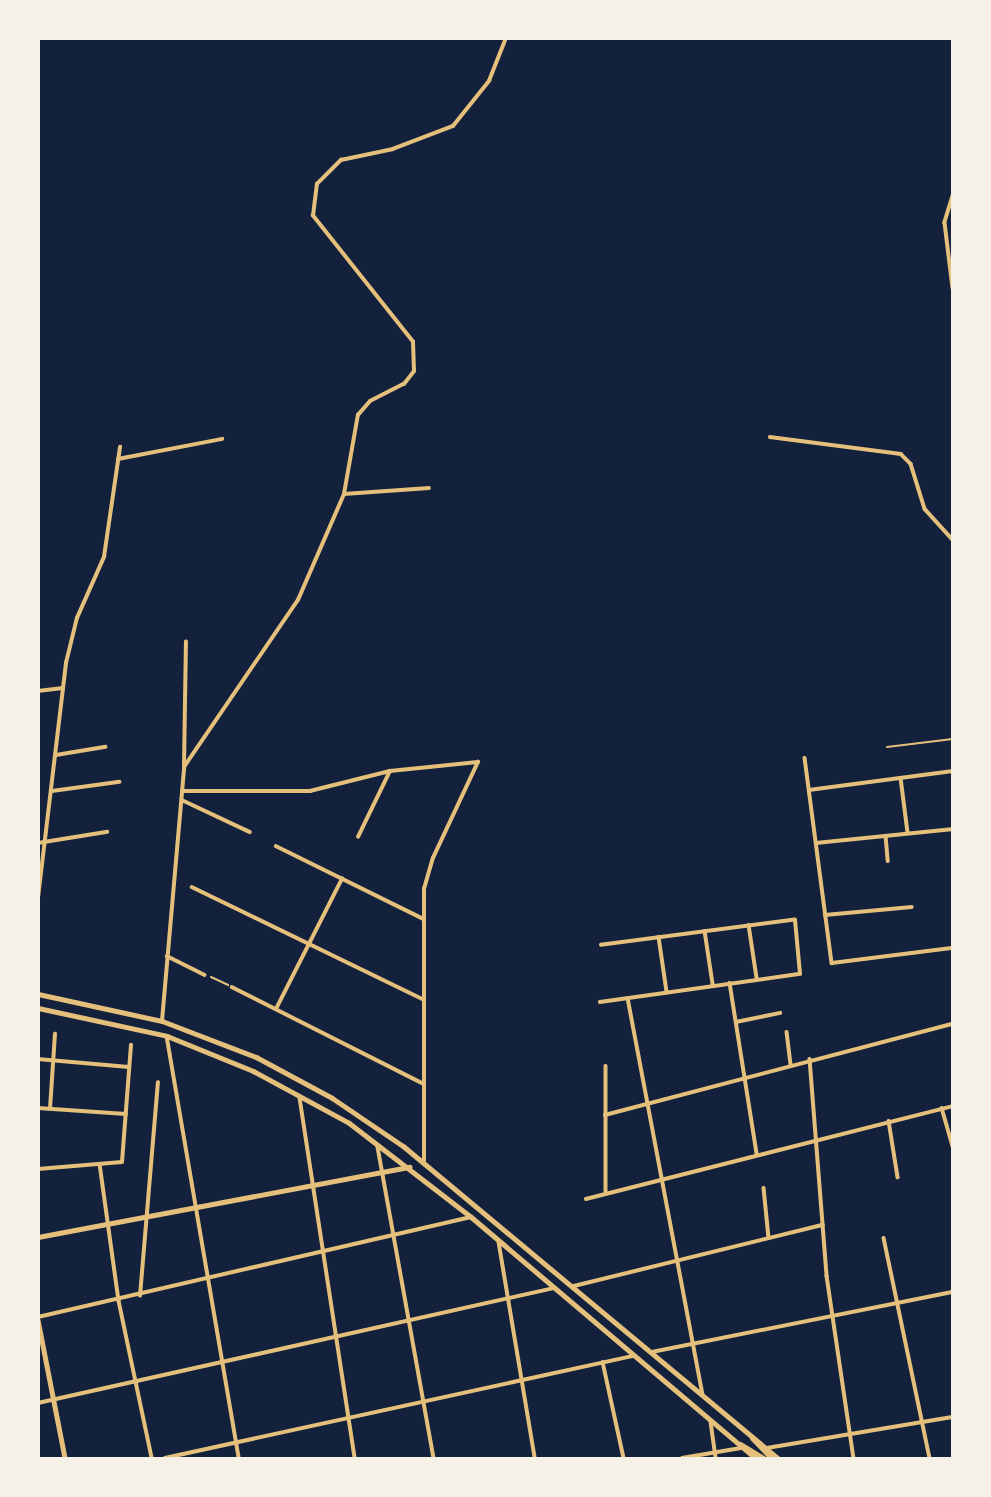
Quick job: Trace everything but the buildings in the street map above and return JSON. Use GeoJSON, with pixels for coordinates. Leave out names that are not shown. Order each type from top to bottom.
{"type":"FeatureCollection","features":[{"type":"Feature","properties":{"kind":"main road"},"geometry":{"type":"LineString","coordinates":[[38,995],[162,1021],[256,1057],[310,1087],[424,1163],[778,1458]]}},
{"type":"Feature","properties":{"kind":"main road"},"geometry":{"type":"LineString","coordinates":[[38,1008],[167,1037],[253,1071],[377,1142],[499,1240],[755,1458]]}},
{"type":"Feature","properties":{"kind":"main road"},"geometry":{"type":"LineString","coordinates":[[750,1434],[771,1458]]}},
{"type":"Feature","properties":{"kind":"main road"},"geometry":{"type":"LineString","coordinates":[[740,1446],[763,1458]]}},
{"type":"Feature","properties":{"kind":"street"},"geometry":{"type":"LineString","coordinates":[[184,768],[292,610],[344,494],[358,415],[370,401],[404,384],[414,371],[416,355],[413,342],[313,216],[317,184],[330,166],[432,137],[469,112],[489,80],[506,38]]}},
{"type":"Feature","properties":{"kind":"street"},"geometry":{"type":"LineString","coordinates":[[953,196],[945,223],[953,288]]}},
{"type":"Feature","properties":{"kind":"street"},"geometry":{"type":"LineString","coordinates":[[769,437],[901,454],[911,464],[925,509],[953,541]]}},
{"type":"Feature","properties":{"kind":"street"},"geometry":{"type":"LineString","coordinates":[[118,459],[222,439]]}},
{"type":"Feature","properties":{"kind":"street"},"geometry":{"type":"LineString","coordinates":[[38,898],[63,688],[77,618],[104,557],[120,447]]}},
{"type":"Feature","properties":{"kind":"street"},"geometry":{"type":"LineString","coordinates":[[344,494],[429,488]]}},
{"type":"Feature","properties":{"kind":"street"},"geometry":{"type":"LineString","coordinates":[[162,1021],[182,800],[186,642]]}},
{"type":"Feature","properties":{"kind":"street"},"geometry":{"type":"LineString","coordinates":[[38,691],[63,688]]}},
{"type":"Feature","properties":{"kind":"street"},"geometry":{"type":"LineString","coordinates":[[56,755],[105,747]]}},
{"type":"Feature","properties":{"kind":"street"},"geometry":{"type":"LineString","coordinates":[[805,758],[831,960],[836,964],[953,948]]}},
{"type":"Feature","properties":{"kind":"street"},"geometry":{"type":"LineString","coordinates":[[182,790],[296,792],[390,771],[478,762],[433,858],[422,918],[424,1163]]}},
{"type":"Feature","properties":{"kind":"street"},"geometry":{"type":"LineString","coordinates":[[358,837],[390,771]]}},
{"type":"Feature","properties":{"kind":"street"},"geometry":{"type":"LineString","coordinates":[[809,790],[953,771]]}},
{"type":"Feature","properties":{"kind":"street"},"geometry":{"type":"LineString","coordinates":[[901,778],[908,833]]}},
{"type":"Feature","properties":{"kind":"street"},"geometry":{"type":"LineString","coordinates":[[52,791],[119,782]]}},
{"type":"Feature","properties":{"kind":"street"},"geometry":{"type":"LineString","coordinates":[[182,800],[250,832]]}},
{"type":"Feature","properties":{"kind":"street"},"geometry":{"type":"LineString","coordinates":[[816,843],[953,829]]}},
{"type":"Feature","properties":{"kind":"street"},"geometry":{"type":"LineString","coordinates":[[38,843],[107,832]]}},
{"type":"Feature","properties":{"kind":"street"},"geometry":{"type":"LineString","coordinates":[[886,836],[888,861]]}},
{"type":"Feature","properties":{"kind":"street"},"geometry":{"type":"LineString","coordinates":[[276,846],[422,918]]}},
{"type":"Feature","properties":{"kind":"street"},"geometry":{"type":"LineString","coordinates":[[276,1009],[342,879]]}},
{"type":"Feature","properties":{"kind":"street"},"geometry":{"type":"LineString","coordinates":[[192,887],[423,999]]}},
{"type":"Feature","properties":{"kind":"street"},"geometry":{"type":"LineString","coordinates":[[825,915],[912,907]]}},
{"type":"Feature","properties":{"kind":"street"},"geometry":{"type":"LineString","coordinates":[[600,1002],[800,974],[795,920],[602,945]]}},
{"type":"Feature","properties":{"kind":"street"},"geometry":{"type":"LineString","coordinates":[[749,925],[757,978]]}},
{"type":"Feature","properties":{"kind":"street"},"geometry":{"type":"LineString","coordinates":[[705,931],[713,985]]}},
{"type":"Feature","properties":{"kind":"street"},"geometry":{"type":"LineString","coordinates":[[659,937],[667,992]]}},
{"type":"Feature","properties":{"kind":"street"},"geometry":{"type":"LineString","coordinates":[[167,956],[205,975]]}},
{"type":"Feature","properties":{"kind":"street"},"geometry":{"type":"LineString","coordinates":[[730,983],[757,1154]]}},
{"type":"Feature","properties":{"kind":"street"},"geometry":{"type":"LineString","coordinates":[[232,987],[424,1084]]}},
{"type":"Feature","properties":{"kind":"street"},"geometry":{"type":"LineString","coordinates":[[628,998],[703,1395]]}},
{"type":"Feature","properties":{"kind":"street"},"geometry":{"type":"LineString","coordinates":[[736,1022],[780,1013]]}},
{"type":"Feature","properties":{"kind":"street"},"geometry":{"type":"LineString","coordinates":[[605,1115],[810,1059],[953,1024]]}},
{"type":"Feature","properties":{"kind":"street"},"geometry":{"type":"LineString","coordinates":[[787,1031],[790,1065]]}},
{"type":"Feature","properties":{"kind":"street"},"geometry":{"type":"LineString","coordinates":[[50,1110],[55,1034]]}},
{"type":"Feature","properties":{"kind":"street"},"geometry":{"type":"LineString","coordinates":[[167,1037],[193,1209],[239,1458]]}},
{"type":"Feature","properties":{"kind":"street"},"geometry":{"type":"LineString","coordinates":[[38,1169],[122,1162],[131,1045]]}},
{"type":"Feature","properties":{"kind":"street"},"geometry":{"type":"LineString","coordinates":[[38,1059],[129,1067]]}},
{"type":"Feature","properties":{"kind":"street"},"geometry":{"type":"LineString","coordinates":[[810,1059],[832,1313],[854,1458]]}},
{"type":"Feature","properties":{"kind":"street"},"geometry":{"type":"LineString","coordinates":[[606,1066],[606,1193]]}},
{"type":"Feature","properties":{"kind":"street"},"geometry":{"type":"LineString","coordinates":[[140,1296],[158,1083]]}},
{"type":"Feature","properties":{"kind":"street"},"geometry":{"type":"LineString","coordinates":[[299,1096],[334,1337],[355,1458]]}},
{"type":"Feature","properties":{"kind":"street"},"geometry":{"type":"LineString","coordinates":[[586,1199],[816,1138],[953,1106]]}},
{"type":"Feature","properties":{"kind":"street"},"geometry":{"type":"LineString","coordinates":[[38,1108],[126,1114]]}},
{"type":"Feature","properties":{"kind":"street"},"geometry":{"type":"LineString","coordinates":[[942,1108],[953,1146]]}},
{"type":"Feature","properties":{"kind":"street"},"geometry":{"type":"LineString","coordinates":[[890,1121],[898,1177]]}},
{"type":"Feature","properties":{"kind":"street"},"geometry":{"type":"LineString","coordinates":[[377,1142],[434,1458]]}},
{"type":"Feature","properties":{"kind":"street"},"geometry":{"type":"LineString","coordinates":[[100,1164],[119,1301],[152,1458]]}},
{"type":"Feature","properties":{"kind":"street"},"geometry":{"type":"LineString","coordinates":[[38,1237],[410,1167]]}},
{"type":"Feature","properties":{"kind":"street"},"geometry":{"type":"LineString","coordinates":[[764,1188],[769,1239]]}},
{"type":"Feature","properties":{"kind":"street"},"geometry":{"type":"LineString","coordinates":[[65,1458],[38,1319],[471,1217]]}},
{"type":"Feature","properties":{"kind":"street"},"geometry":{"type":"LineString","coordinates":[[574,1286],[823,1225]]}},
{"type":"Feature","properties":{"kind":"street"},"geometry":{"type":"LineString","coordinates":[[884,1238],[930,1458]]}},
{"type":"Feature","properties":{"kind":"street"},"geometry":{"type":"LineString","coordinates":[[499,1240],[535,1458]]}},
{"type":"Feature","properties":{"kind":"street"},"geometry":{"type":"LineString","coordinates":[[38,1404],[554,1288]]}},
{"type":"Feature","properties":{"kind":"street"},"geometry":{"type":"LineString","coordinates":[[652,1352],[832,1313],[953,1292]]}},
{"type":"Feature","properties":{"kind":"street"},"geometry":{"type":"LineString","coordinates":[[165,1458],[634,1356]]}},
{"type":"Feature","properties":{"kind":"street"},"geometry":{"type":"LineString","coordinates":[[603,1363],[624,1458]]}},
{"type":"Feature","properties":{"kind":"street"},"geometry":{"type":"LineString","coordinates":[[765,1448],[953,1417]]}},
{"type":"Feature","properties":{"kind":"street"},"geometry":{"type":"LineString","coordinates":[[711,1421],[716,1456]]}},
{"type":"Feature","properties":{"kind":"street"},"geometry":{"type":"LineString","coordinates":[[682,1458],[716,1456],[740,1446]]}},
{"type":"Feature","properties":{"kind":"path"},"geometry":{"type":"LineString","coordinates":[[887,747],[953,739]]}},
{"type":"Feature","properties":{"kind":"path"},"geometry":{"type":"LineString","coordinates":[[205,975],[232,987]]}}]}
